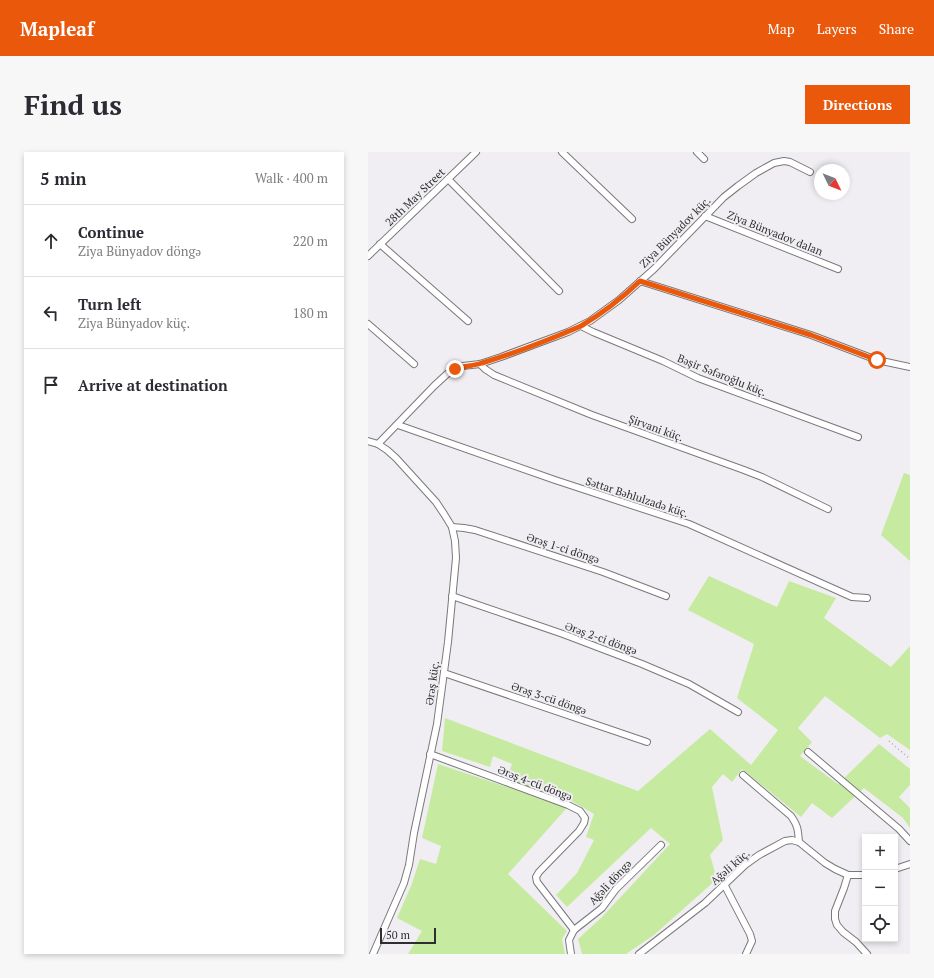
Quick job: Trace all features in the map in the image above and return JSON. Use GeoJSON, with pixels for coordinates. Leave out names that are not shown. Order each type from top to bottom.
{"type":"FeatureCollection","features":[{"type":"Feature","properties":{"kind":"street","name":"28th May Street"},"geometry":{"type":"LineString","coordinates":[[368,256],[476,152]]}},
{"type":"Feature","properties":{"kind":"street"},"geometry":{"type":"LineString","coordinates":[[562,152],[632,218]]}},
{"type":"Feature","properties":{"kind":"street"},"geometry":{"type":"LineString","coordinates":[[697,152],[704,159]]}},
{"type":"Feature","properties":{"kind":"street","name":"Ziya Bünyadov küç."},"geometry":{"type":"LineString","coordinates":[[378,444],[434,386],[455,369],[463,366],[480,364],[581,326],[619,300],[654,269],[724,197],[756,173],[774,163],[784,161],[790,162],[810,172]]}},
{"type":"Feature","properties":{"kind":"street"},"geometry":{"type":"LineString","coordinates":[[448,179],[559,290]]}},
{"type":"Feature","properties":{"kind":"street","name":"Ziya Bünyadov dalan"},"geometry":{"type":"LineString","coordinates":[[705,216],[838,269]]}},
{"type":"Feature","properties":{"kind":"street"},"geometry":{"type":"LineString","coordinates":[[380,244],[468,321]]}},
{"type":"Feature","properties":{"kind":"street"},"geometry":{"type":"LineString","coordinates":[[640,281],[811,335],[877,360],[910,367]]}},
{"type":"Feature","properties":{"kind":"street"},"geometry":{"type":"LineString","coordinates":[[368,324],[414,364]]}},
{"type":"Feature","properties":{"kind":"street","name":"Bəşir Səfəroğlu küç."},"geometry":{"type":"LineString","coordinates":[[581,326],[663,361],[698,378],[858,437]]}},
{"type":"Feature","properties":{"kind":"street","name":"Şirvani küç."},"geometry":{"type":"LineString","coordinates":[[480,364],[485,370],[494,375],[592,415],[762,477],[828,509]]}},
{"type":"Feature","properties":{"kind":"street","name":"Səttar Bəhlulzadə küç."},"geometry":{"type":"LineString","coordinates":[[398,424],[555,480],[689,524],[852,597],[866,598]]}},
{"type":"Feature","properties":{"kind":"street","name":"Ərəş küç."},"geometry":{"type":"LineString","coordinates":[[368,441],[378,444],[396,458],[436,502],[452,527],[455,540],[456,558],[448,642],[437,724],[414,833],[409,865],[404,883],[373,954]]}},
{"type":"Feature","properties":{"kind":"street","name":"Ərəş 1-ci döngə"},"geometry":{"type":"LineString","coordinates":[[452,527],[475,530],[603,572],[666,596]]}},
{"type":"Feature","properties":{"kind":"street","name":"Ərəş 2-ci döngə"},"geometry":{"type":"LineString","coordinates":[[452,596],[563,634],[642,664],[689,684],[738,712]]}},
{"type":"Feature","properties":{"kind":"street","name":"Ərəş 3-cü döngə"},"geometry":{"type":"LineString","coordinates":[[444,673],[647,742]]}},
{"type":"Feature","properties":{"kind":"street"},"geometry":{"type":"LineString","coordinates":[[808,752],[899,829],[910,841]]}},
{"type":"Feature","properties":{"kind":"street","name":"Ərəş 4-cü döngə"},"geometry":{"type":"LineString","coordinates":[[430,754],[568,805],[580,811],[585,818],[579,831],[539,872],[536,877],[537,882],[574,930]]}},
{"type":"Feature","properties":{"kind":"street"},"geometry":{"type":"LineString","coordinates":[[744,776],[791,816],[798,830],[799,842],[825,863],[835,869],[848,874],[862,875]]}},
{"type":"Feature","properties":{"kind":"street","name":"Ağəli küç."},"geometry":{"type":"LineString","coordinates":[[639,954],[705,904],[724,884],[759,854],[785,841],[792,840],[799,842]]}},
{"type":"Feature","properties":{"kind":"street","name":"Ağəli döngə"},"geometry":{"type":"LineString","coordinates":[[574,930],[602,908],[616,889],[661,845]]}},
{"type":"Feature","properties":{"kind":"street"},"geometry":{"type":"LineString","coordinates":[[898,867],[910,864]]}},
{"type":"Feature","properties":{"kind":"street"},"geometry":{"type":"LineString","coordinates":[[848,874],[835,911],[835,919],[837,925],[843,932],[856,942],[867,954]]}},
{"type":"Feature","properties":{"kind":"street"},"geometry":{"type":"LineString","coordinates":[[724,884],[750,934],[752,941],[746,954]]}},
{"type":"Feature","properties":{"kind":"street"},"geometry":{"type":"LineString","coordinates":[[571,954],[569,940],[574,930]]}},
{"type":"Feature","properties":{"kind":"path"},"geometry":{"type":"LineString","coordinates":[[889,741],[910,759]]}},
{"type":"Feature","properties":{"kind":"green space"},"geometry":{"type":"Polygon","coordinates":[[[904,473],[910,475],[910,561],[881,535],[904,473]]]}},
{"type":"Feature","properties":{"kind":"green space"},"geometry":{"type":"Polygon","coordinates":[[[709,576],[777,607],[789,581],[836,598],[824,618],[891,667],[910,646],[910,750],[887,734],[880,738],[825,696],[798,728],[812,742],[800,756],[838,784],[879,744],[910,769],[910,785],[899,797],[910,808],[910,828],[903,818],[864,788],[832,818],[812,803],[801,817],[742,769],[732,782],[723,774],[712,787],[723,840],[710,855],[717,879],[654,935],[626,954],[582,954],[578,939],[602,917],[670,844],[651,828],[567,907],[556,895],[577,873],[594,840],[586,837],[594,814],[570,800],[565,810],[508,874],[567,931],[562,939],[565,954],[408,954],[422,931],[397,918],[411,886],[420,859],[436,864],[441,846],[422,838],[438,764],[504,786],[512,764],[493,756],[490,767],[442,751],[445,718],[638,791],[710,729],[751,765],[778,730],[737,698],[754,644],[688,610],[709,576]]]}},
{"type":"Feature","properties":{"kind":"route"},"geometry":{"type":"LineString","coordinates":[[455,369],[463,366],[480,364],[501,357],[581,326],[619,300],[640,281],[811,335],[877,360]]}}]}
